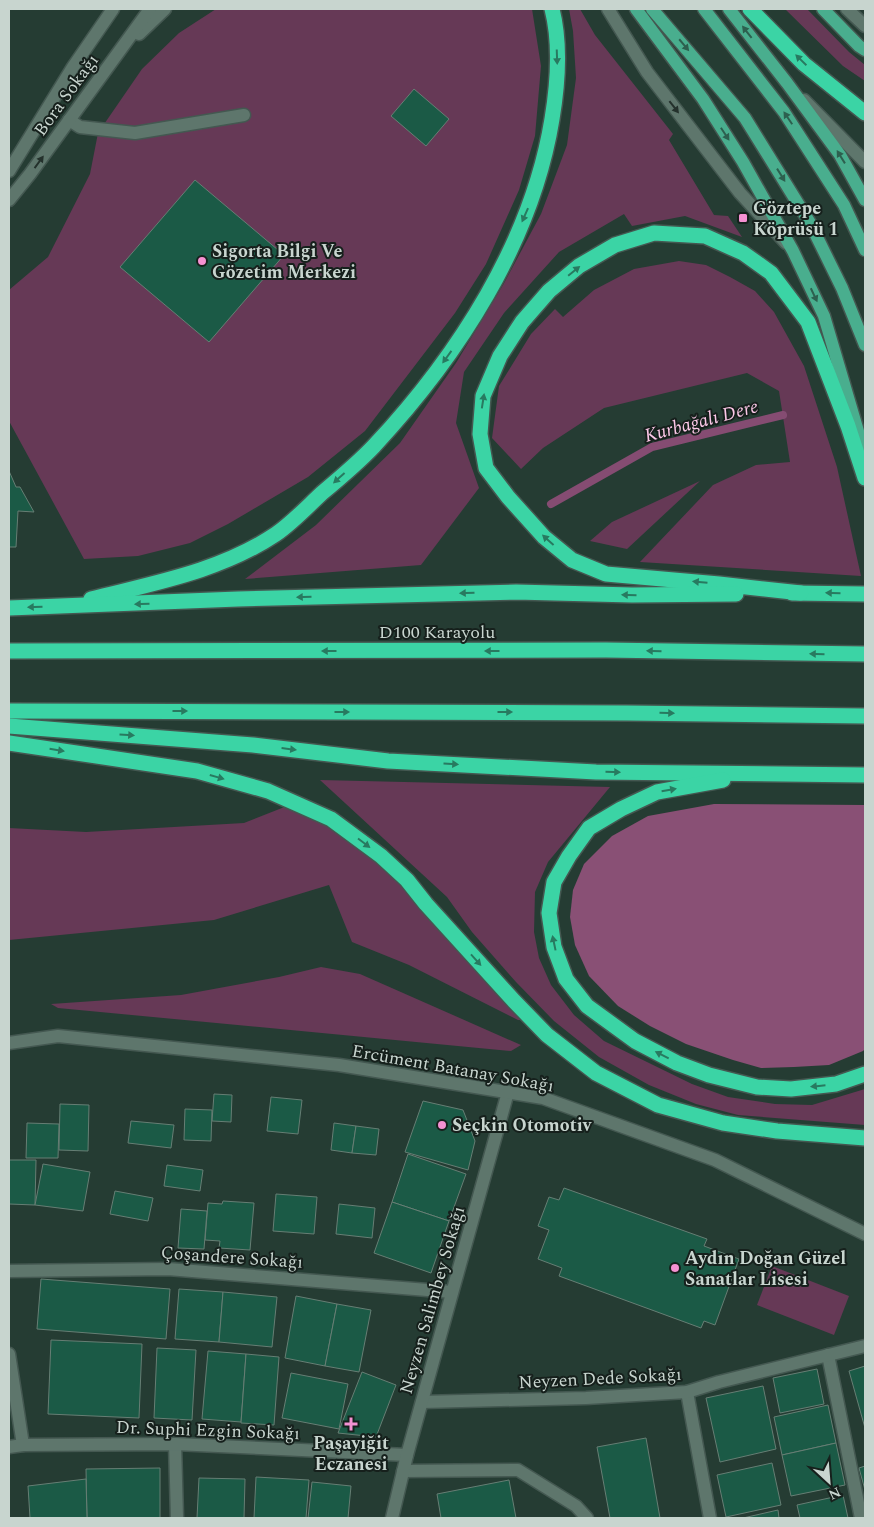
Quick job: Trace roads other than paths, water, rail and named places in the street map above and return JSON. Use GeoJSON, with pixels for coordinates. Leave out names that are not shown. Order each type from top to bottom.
{"type":"FeatureCollection","features":[{"type":"Feature","properties":{"kind":"highway"},"geometry":{"type":"LineString","coordinates":[[62,606],[161,581],[223,562],[276,534],[373,448],[421,392],[467,330],[507,256],[530,203],[547,152],[558,84],[555,22],[552,9]]}},
{"type":"Feature","properties":{"kind":"highway"},"geometry":{"type":"LineString","coordinates":[[750,9],[804,64],[865,113]]}},
{"type":"Feature","properties":{"kind":"highway"},"geometry":{"type":"LineString","coordinates":[[801,593],[606,574],[572,560],[544,537],[508,498],[486,468],[480,434],[483,396],[500,356],[527,316],[549,291],[579,266],[615,245],[654,233],[704,236],[744,253],[771,273],[808,322],[848,426],[865,478]]}},
{"type":"Feature","properties":{"kind":"highway"},"geometry":{"type":"LineString","coordinates":[[9,608],[238,599],[516,592],[632,595],[865,594]]}},
{"type":"Feature","properties":{"kind":"highway","name":"D100 Karayolu"},"geometry":{"type":"LineString","coordinates":[[9,651],[606,650],[865,654]]}},
{"type":"Feature","properties":{"kind":"highway"},"geometry":{"type":"LineString","coordinates":[[9,711],[627,712],[865,716]]}},
{"type":"Feature","properties":{"kind":"highway"},"geometry":{"type":"LineString","coordinates":[[9,726],[253,745],[388,761],[596,772],[865,775]]}},
{"type":"Feature","properties":{"kind":"highway"},"geometry":{"type":"LineString","coordinates":[[9,742],[197,771],[268,791],[331,819],[381,856],[407,880],[438,918],[527,1015],[547,1035],[596,1073],[658,1104],[722,1123],[786,1132],[865,1138]]}},
{"type":"Feature","properties":{"kind":"highway"},"geometry":{"type":"LineString","coordinates":[[755,774],[657,792],[621,809],[589,828],[569,856],[554,882],[549,914],[554,947],[566,979],[587,1006],[635,1041],[677,1063],[709,1075],[757,1087],[791,1089],[836,1084],[865,1074]]}},
{"type":"Feature","properties":{"kind":"main road"},"geometry":{"type":"LineString","coordinates":[[636,9],[703,99],[743,162],[793,251],[824,316],[865,455]]}},
{"type":"Feature","properties":{"kind":"main road"},"geometry":{"type":"LineString","coordinates":[[652,9],[745,118],[810,223],[842,288],[865,345]]}},
{"type":"Feature","properties":{"kind":"main road"},"geometry":{"type":"LineString","coordinates":[[704,9],[784,112],[844,206],[865,250]]}},
{"type":"Feature","properties":{"kind":"main road"},"geometry":{"type":"LineString","coordinates":[[729,9],[840,155],[865,200]]}},
{"type":"Feature","properties":{"kind":"main road"},"geometry":{"type":"LineString","coordinates":[[823,9],[865,50]]}},
{"type":"Feature","properties":{"kind":"street","name":"Bora Sokağı"},"geometry":{"type":"LineString","coordinates":[[9,171],[113,9]]}},
{"type":"Feature","properties":{"kind":"street","name":"Bora Sokağı"},"geometry":{"type":"LineString","coordinates":[[9,200],[150,9]]}},
{"type":"Feature","properties":{"kind":"street"},"geometry":{"type":"LineString","coordinates":[[117,55],[166,9]]}},
{"type":"Feature","properties":{"kind":"street"},"geometry":{"type":"LineString","coordinates":[[608,9],[647,72],[740,193],[793,251]]}},
{"type":"Feature","properties":{"kind":"street"},"geometry":{"type":"LineString","coordinates":[[847,9],[865,26]]}},
{"type":"Feature","properties":{"kind":"street"},"geometry":{"type":"LineString","coordinates":[[787,83],[865,162]]}},
{"type":"Feature","properties":{"kind":"street"},"geometry":{"type":"LineString","coordinates":[[69,120],[80,127],[135,133],[244,115]]}},
{"type":"Feature","properties":{"kind":"street","name":"Ercüment Batanay Sokağı"},"geometry":{"type":"LineString","coordinates":[[9,1042],[58,1036],[339,1066],[543,1098],[715,1160],[865,1234]]}},
{"type":"Feature","properties":{"kind":"street","name":"Neyzen Salimbey Sokağı"},"geometry":{"type":"LineString","coordinates":[[392,1518],[407,1455],[508,1092]]}},
{"type":"Feature","properties":{"kind":"street","name":"Çoşandere Sokağı"},"geometry":{"type":"LineString","coordinates":[[9,1271],[168,1269],[452,1292]]}},
{"type":"Feature","properties":{"kind":"street","name":"Neyzen Dede Sokağı"},"geometry":{"type":"LineString","coordinates":[[422,1402],[586,1398],[687,1392],[719,1382],[865,1346]]}},
{"type":"Feature","properties":{"kind":"street"},"geometry":{"type":"LineString","coordinates":[[9,1354],[23,1445]]}},
{"type":"Feature","properties":{"kind":"street"},"geometry":{"type":"LineString","coordinates":[[828,1355],[861,1518]]}},
{"type":"Feature","properties":{"kind":"street"},"geometry":{"type":"LineString","coordinates":[[687,1392],[710,1518]]}},
{"type":"Feature","properties":{"kind":"street"},"geometry":{"type":"LineString","coordinates":[[175,1444],[177,1518]]}},
{"type":"Feature","properties":{"kind":"street","name":"Dr. Suphi Ezgin Sokağı"},"geometry":{"type":"LineString","coordinates":[[9,1447],[23,1445],[175,1444],[407,1455]]}},
{"type":"Feature","properties":{"kind":"street"},"geometry":{"type":"LineString","coordinates":[[403,1471],[518,1470],[576,1506],[588,1518]]}},
{"type":"Feature","properties":{"kind":"waterway","name":"Kurbağalı Dere"},"geometry":{"type":"LineString","coordinates":[[551,504],[652,447],[783,415]]}},
{"type":"Feature","properties":{"kind":"place","name":"Göztepe Köprüsü 1"},"geometry":{"type":"Point","coordinates":[743,218]}},
{"type":"Feature","properties":{"kind":"place","name":"Sigorta Bilgi Ve Gözetim Merkezi"},"geometry":{"type":"Point","coordinates":[202,261]}},
{"type":"Feature","properties":{"kind":"place","name":"Seçkin Otomotiv"},"geometry":{"type":"Point","coordinates":[442,1125]}},
{"type":"Feature","properties":{"kind":"place","name":"Aydın Doğan Güzel Sanatlar Lisesi"},"geometry":{"type":"Point","coordinates":[675,1268]}},
{"type":"Feature","properties":{"kind":"place","name":"Paşayiğit Eczanesi"},"geometry":{"type":"Point","coordinates":[351,1424]}}]}
